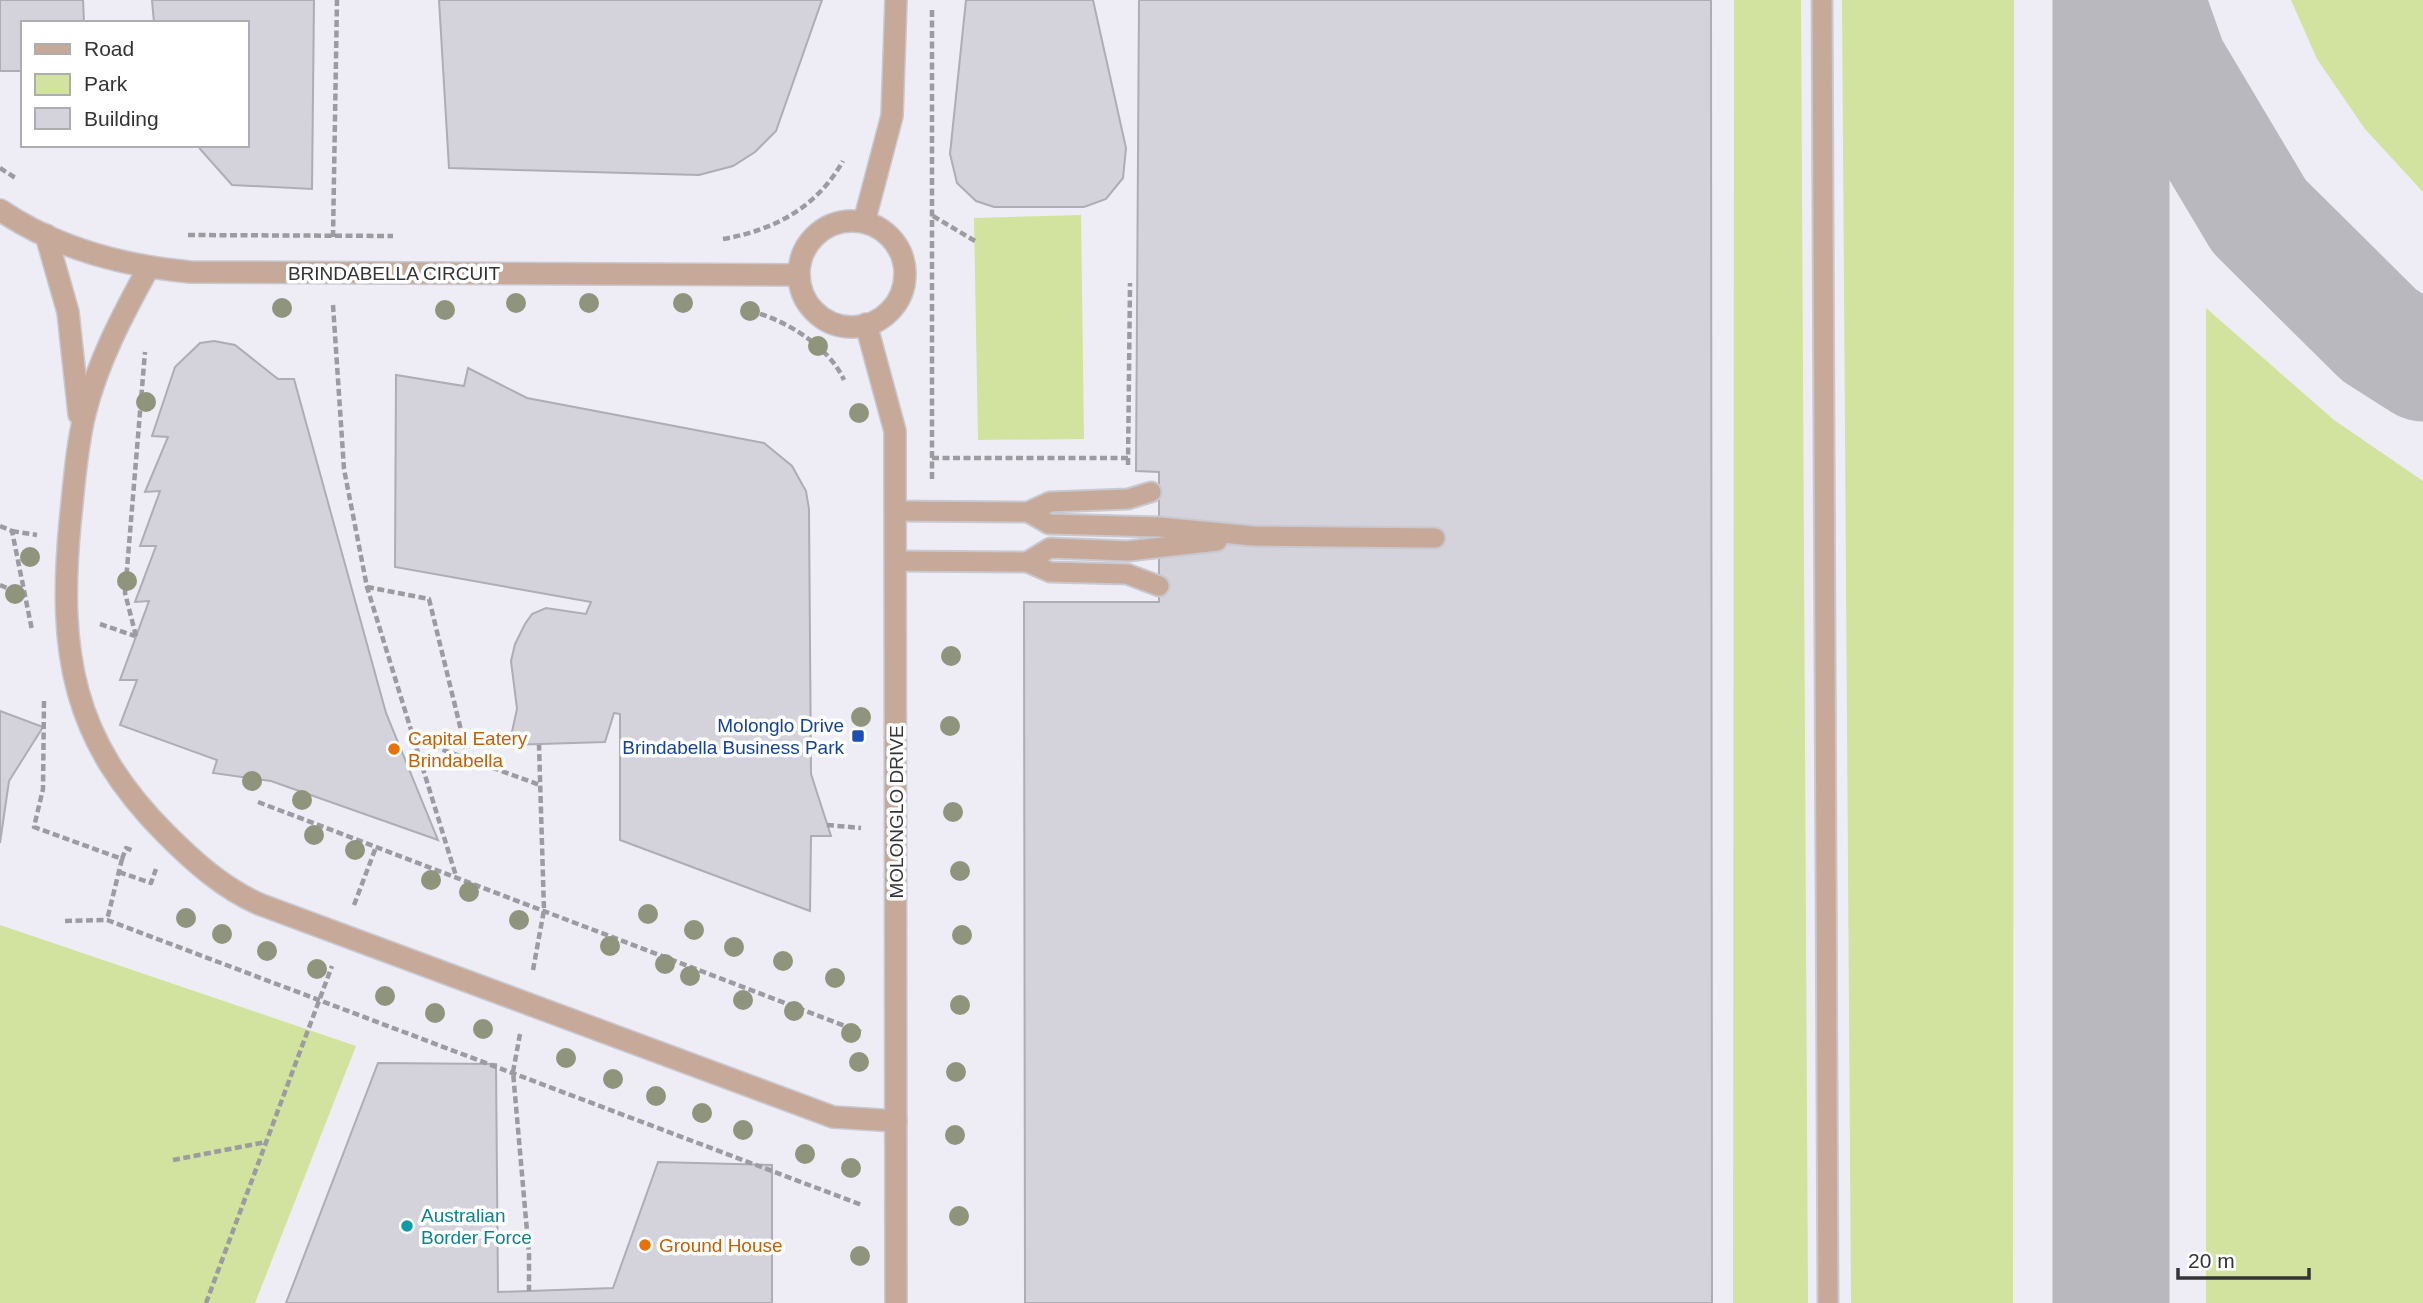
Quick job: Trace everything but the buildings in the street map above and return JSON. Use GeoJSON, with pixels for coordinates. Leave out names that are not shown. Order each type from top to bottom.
{"type":"FeatureCollection","features":[{"type":"Feature","properties":{"kind":"street"},"geometry":{"type":"LineString","coordinates":[[864,222],[892,116],[896,0]]}},
{"type":"Feature","properties":{"kind":"street","name":"BRINDABELLA CIRCUIT"},"geometry":{"type":"LineString","coordinates":[[0,211],[46,235],[96,255],[149,267],[190,272],[799,275]]}},
{"type":"Feature","properties":{"kind":"street"},"geometry":{"type":"LineString","coordinates":[[844,221],[864,222],[883,230],[897,244],[904,263],[905,282],[898,301],[884,316],[851,327],[823,319],[803,296],[799,275],[800,261],[809,242],[824,229],[844,221]]}},
{"type":"Feature","properties":{"kind":"street"},"geometry":{"type":"LineString","coordinates":[[46,235],[62,286],[72,335],[80,437]]}},
{"type":"Feature","properties":{"kind":"street"},"geometry":{"type":"LineString","coordinates":[[149,267],[100,368],[80,437],[66,568],[66,637],[80,699],[106,759],[138,806],[201,867],[236,893],[343,936],[833,1117],[896,1121]]}},
{"type":"Feature","properties":{"kind":"street","name":"MOLONGLO DRIVE"},"geometry":{"type":"LineString","coordinates":[[866,324],[895,431],[896,1303]]}},
{"type":"Feature","properties":{"kind":"lane"},"geometry":{"type":"LineString","coordinates":[[1822,0],[1828,1303]]}},
{"type":"Feature","properties":{"kind":"lane"},"geometry":{"type":"LineString","coordinates":[[895,511],[1028,512],[1050,502],[1129,499],[1151,492]]}},
{"type":"Feature","properties":{"kind":"lane"},"geometry":{"type":"LineString","coordinates":[[1028,512],[1049,524],[1159,527],[1253,536],[1435,538]]}},
{"type":"Feature","properties":{"kind":"lane"},"geometry":{"type":"LineString","coordinates":[[1027,562],[1050,548],[1128,551],[1253,536]]}},
{"type":"Feature","properties":{"kind":"lane"},"geometry":{"type":"LineString","coordinates":[[895,561],[1027,562],[1050,572],[1127,574],[1159,586]]}},
{"type":"Feature","properties":{"kind":"path"},"geometry":{"type":"LineString","coordinates":[[337,0],[332,273],[344,468],[367,587],[456,876]]}},
{"type":"Feature","properties":{"kind":"path"},"geometry":{"type":"LineString","coordinates":[[725,239],[766,229],[800,209],[829,186],[847,154]]}},
{"type":"Feature","properties":{"kind":"path"},"geometry":{"type":"LineString","coordinates":[[0,168],[21,182]]}},
{"type":"Feature","properties":{"kind":"path"},"geometry":{"type":"LineString","coordinates":[[932,215],[975,241]]}},
{"type":"Feature","properties":{"kind":"path"},"geometry":{"type":"LineString","coordinates":[[1129,499],[1130,283]]}},
{"type":"Feature","properties":{"kind":"path"},"geometry":{"type":"LineString","coordinates":[[738,308],[765,314],[805,335],[842,375],[847,387]]}},
{"type":"Feature","properties":{"kind":"path"},"geometry":{"type":"LineString","coordinates":[[136,636],[125,593],[145,351]]}},
{"type":"Feature","properties":{"kind":"path"},"geometry":{"type":"LineString","coordinates":[[932,458],[1129,458]]}},
{"type":"Feature","properties":{"kind":"path"},"geometry":{"type":"LineString","coordinates":[[0,526],[12,531],[32,633]]}},
{"type":"Feature","properties":{"kind":"path"},"geometry":{"type":"LineString","coordinates":[[367,587],[429,599],[468,759]]}},
{"type":"Feature","properties":{"kind":"path"},"geometry":{"type":"LineString","coordinates":[[44,697],[43,789],[34,827],[122,859]]}},
{"type":"Feature","properties":{"kind":"path"},"geometry":{"type":"LineString","coordinates":[[412,739],[541,785]]}},
{"type":"Feature","properties":{"kind":"path"},"geometry":{"type":"LineString","coordinates":[[539,745],[544,910]]}},
{"type":"Feature","properties":{"kind":"path"},"geometry":{"type":"LineString","coordinates":[[258,803],[861,1032]]}},
{"type":"Feature","properties":{"kind":"path"},"geometry":{"type":"LineString","coordinates":[[827,825],[861,828]]}},
{"type":"Feature","properties":{"kind":"path"},"geometry":{"type":"LineString","coordinates":[[206,1303],[376,847]]}},
{"type":"Feature","properties":{"kind":"path"},"geometry":{"type":"LineString","coordinates":[[107,920],[126,848],[137,852]]}},
{"type":"Feature","properties":{"kind":"path"},"geometry":{"type":"LineString","coordinates":[[119,872],[151,883],[159,859]]}},
{"type":"Feature","properties":{"kind":"path"},"geometry":{"type":"LineString","coordinates":[[65,921],[107,920],[862,1205]]}},
{"type":"Feature","properties":{"kind":"path"},"geometry":{"type":"LineString","coordinates":[[513,1072],[529,1254],[529,1291]]}},
{"type":"Feature","properties":{"kind":"path"},"geometry":{"type":"LineString","coordinates":[[173,1160],[266,1142]]}},
{"type":"Feature","properties":{"kind":"green space"},"geometry":{"type":"Polygon","coordinates":[[[1734,0],[1801,0],[1808,1303],[1733,1303],[1734,0]]]}},
{"type":"Feature","properties":{"kind":"green space"},"geometry":{"type":"Polygon","coordinates":[[[1842,0],[2014,0],[2013,1303],[1851,1303],[1842,0]]]}},
{"type":"Feature","properties":{"kind":"green space"},"geometry":{"type":"Polygon","coordinates":[[[2291,0],[2423,0],[2423,192],[2365,129],[2317,59],[2291,0]]]}},
{"type":"Feature","properties":{"kind":"green space"},"geometry":{"type":"Polygon","coordinates":[[[1081,215],[1084,439],[978,440],[974,218],[1081,215]]]}},
{"type":"Feature","properties":{"kind":"green space"},"geometry":{"type":"Polygon","coordinates":[[[2206,308],[2334,420],[2423,481],[2423,1303],[2206,1303],[2206,308]]]}},
{"type":"Feature","properties":{"kind":"green space"},"geometry":{"type":"Polygon","coordinates":[[[0,925],[356,1046],[255,1303],[0,1303],[0,925]]]}},
{"type":"Feature","properties":{"kind":"taxiway"},"geometry":{"type":"LineString","coordinates":[[2111,0],[2111,1303]]}},
{"type":"Feature","properties":{"kind":"taxiway"},"geometry":{"type":"LineString","coordinates":[[2146,0],[2169,65],[2259,216],[2379,335],[2423,363]]}},
{"type":"Feature","properties":{"kind":"place","name":"Molonglo Drive Brindabella Business Park"},"geometry":{"type":"Point","coordinates":[858,736]}},
{"type":"Feature","properties":{"kind":"place","name":"Capital Eatery Brindabella"},"geometry":{"type":"Point","coordinates":[394,749]}},
{"type":"Feature","properties":{"kind":"place","name":"Australian Border Force"},"geometry":{"type":"Point","coordinates":[407,1226]}},
{"type":"Feature","properties":{"kind":"place","name":"Ground House"},"geometry":{"type":"Point","coordinates":[645,1245]}}]}
